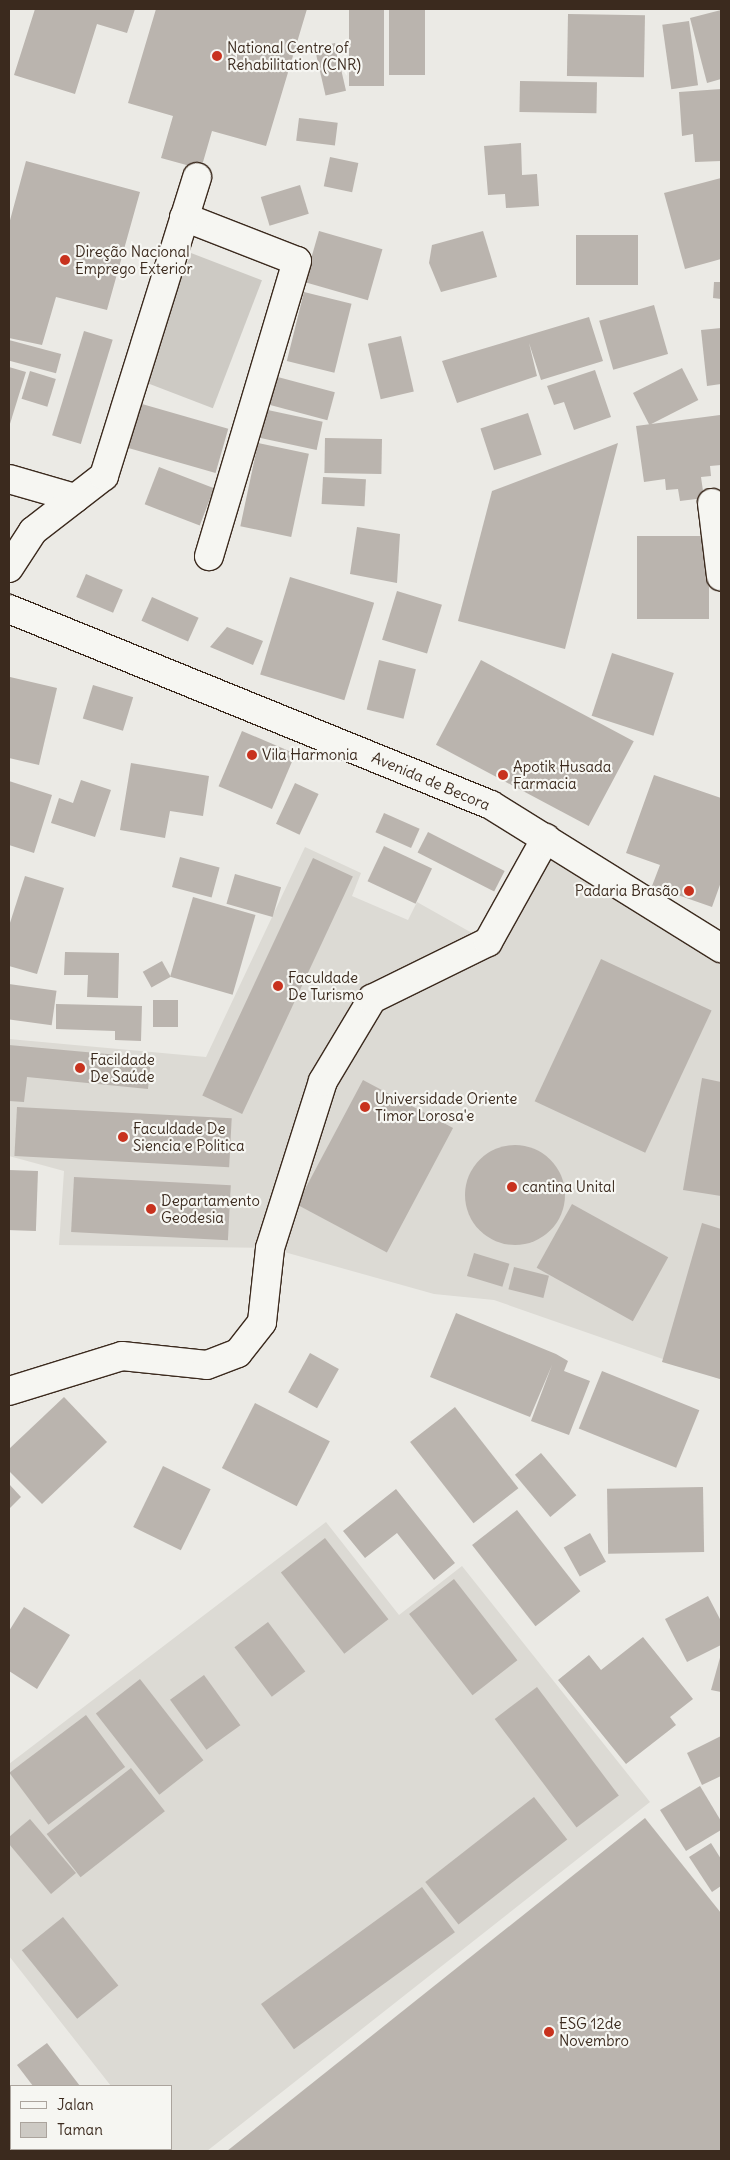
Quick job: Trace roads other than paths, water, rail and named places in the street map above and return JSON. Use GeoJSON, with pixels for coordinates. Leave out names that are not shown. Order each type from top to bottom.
{"type":"FeatureCollection","features":[{"type":"Feature","properties":{"kind":"street"},"geometry":{"type":"LineString","coordinates":[[9,568],[33,531],[104,476],[197,177]]}},
{"type":"Feature","properties":{"kind":"street"},"geometry":{"type":"LineString","coordinates":[[184,217],[297,261],[209,556]]}},
{"type":"Feature","properties":{"kind":"street"},"geometry":{"type":"LineString","coordinates":[[9,478],[75,498]]}},
{"type":"Feature","properties":{"kind":"street"},"geometry":{"type":"LineString","coordinates":[[712,504],[721,576]]}},
{"type":"Feature","properties":{"kind":"street","name":"Avenida de Becora"},"geometry":{"type":"LineString","coordinates":[[9,609],[491,805],[721,947]]}},
{"type":"Feature","properties":{"kind":"street"},"geometry":{"type":"LineString","coordinates":[[9,1391],[122,1356],[207,1366],[238,1353],[262,1322],[270,1248],[322,1081],[372,998],[488,942],[546,838]]}},
{"type":"Feature","properties":{"kind":"place","name":"National Centre of Rehabilitation (CNR)"},"geometry":{"type":"Point","coordinates":[217,56]}},
{"type":"Feature","properties":{"kind":"place","name":"Direção Nacional Emprego Exterior"},"geometry":{"type":"Point","coordinates":[65,260]}},
{"type":"Feature","properties":{"kind":"place","name":"Vila Harmonia"},"geometry":{"type":"Point","coordinates":[252,755]}},
{"type":"Feature","properties":{"kind":"place","name":"Apotik Husada Farmacia"},"geometry":{"type":"Point","coordinates":[503,775]}},
{"type":"Feature","properties":{"kind":"place","name":"Padaria Brasão"},"geometry":{"type":"Point","coordinates":[689,891]}},
{"type":"Feature","properties":{"kind":"place","name":"Faculdade De Turismo"},"geometry":{"type":"Point","coordinates":[278,986]}},
{"type":"Feature","properties":{"kind":"place","name":"Facildade De Saúde"},"geometry":{"type":"Point","coordinates":[80,1068]}},
{"type":"Feature","properties":{"kind":"place","name":"Universidade Oriente Timor Lorosa'e"},"geometry":{"type":"Point","coordinates":[365,1107]}},
{"type":"Feature","properties":{"kind":"place","name":"Faculdade De Siencia e Politica"},"geometry":{"type":"Point","coordinates":[123,1137]}},
{"type":"Feature","properties":{"kind":"place","name":"cantina Unital"},"geometry":{"type":"Point","coordinates":[512,1187]}},
{"type":"Feature","properties":{"kind":"place","name":"Departamento Geodesia"},"geometry":{"type":"Point","coordinates":[151,1209]}},
{"type":"Feature","properties":{"kind":"place","name":"ESG 12de Novembro"},"geometry":{"type":"Point","coordinates":[549,2032]}}]}
